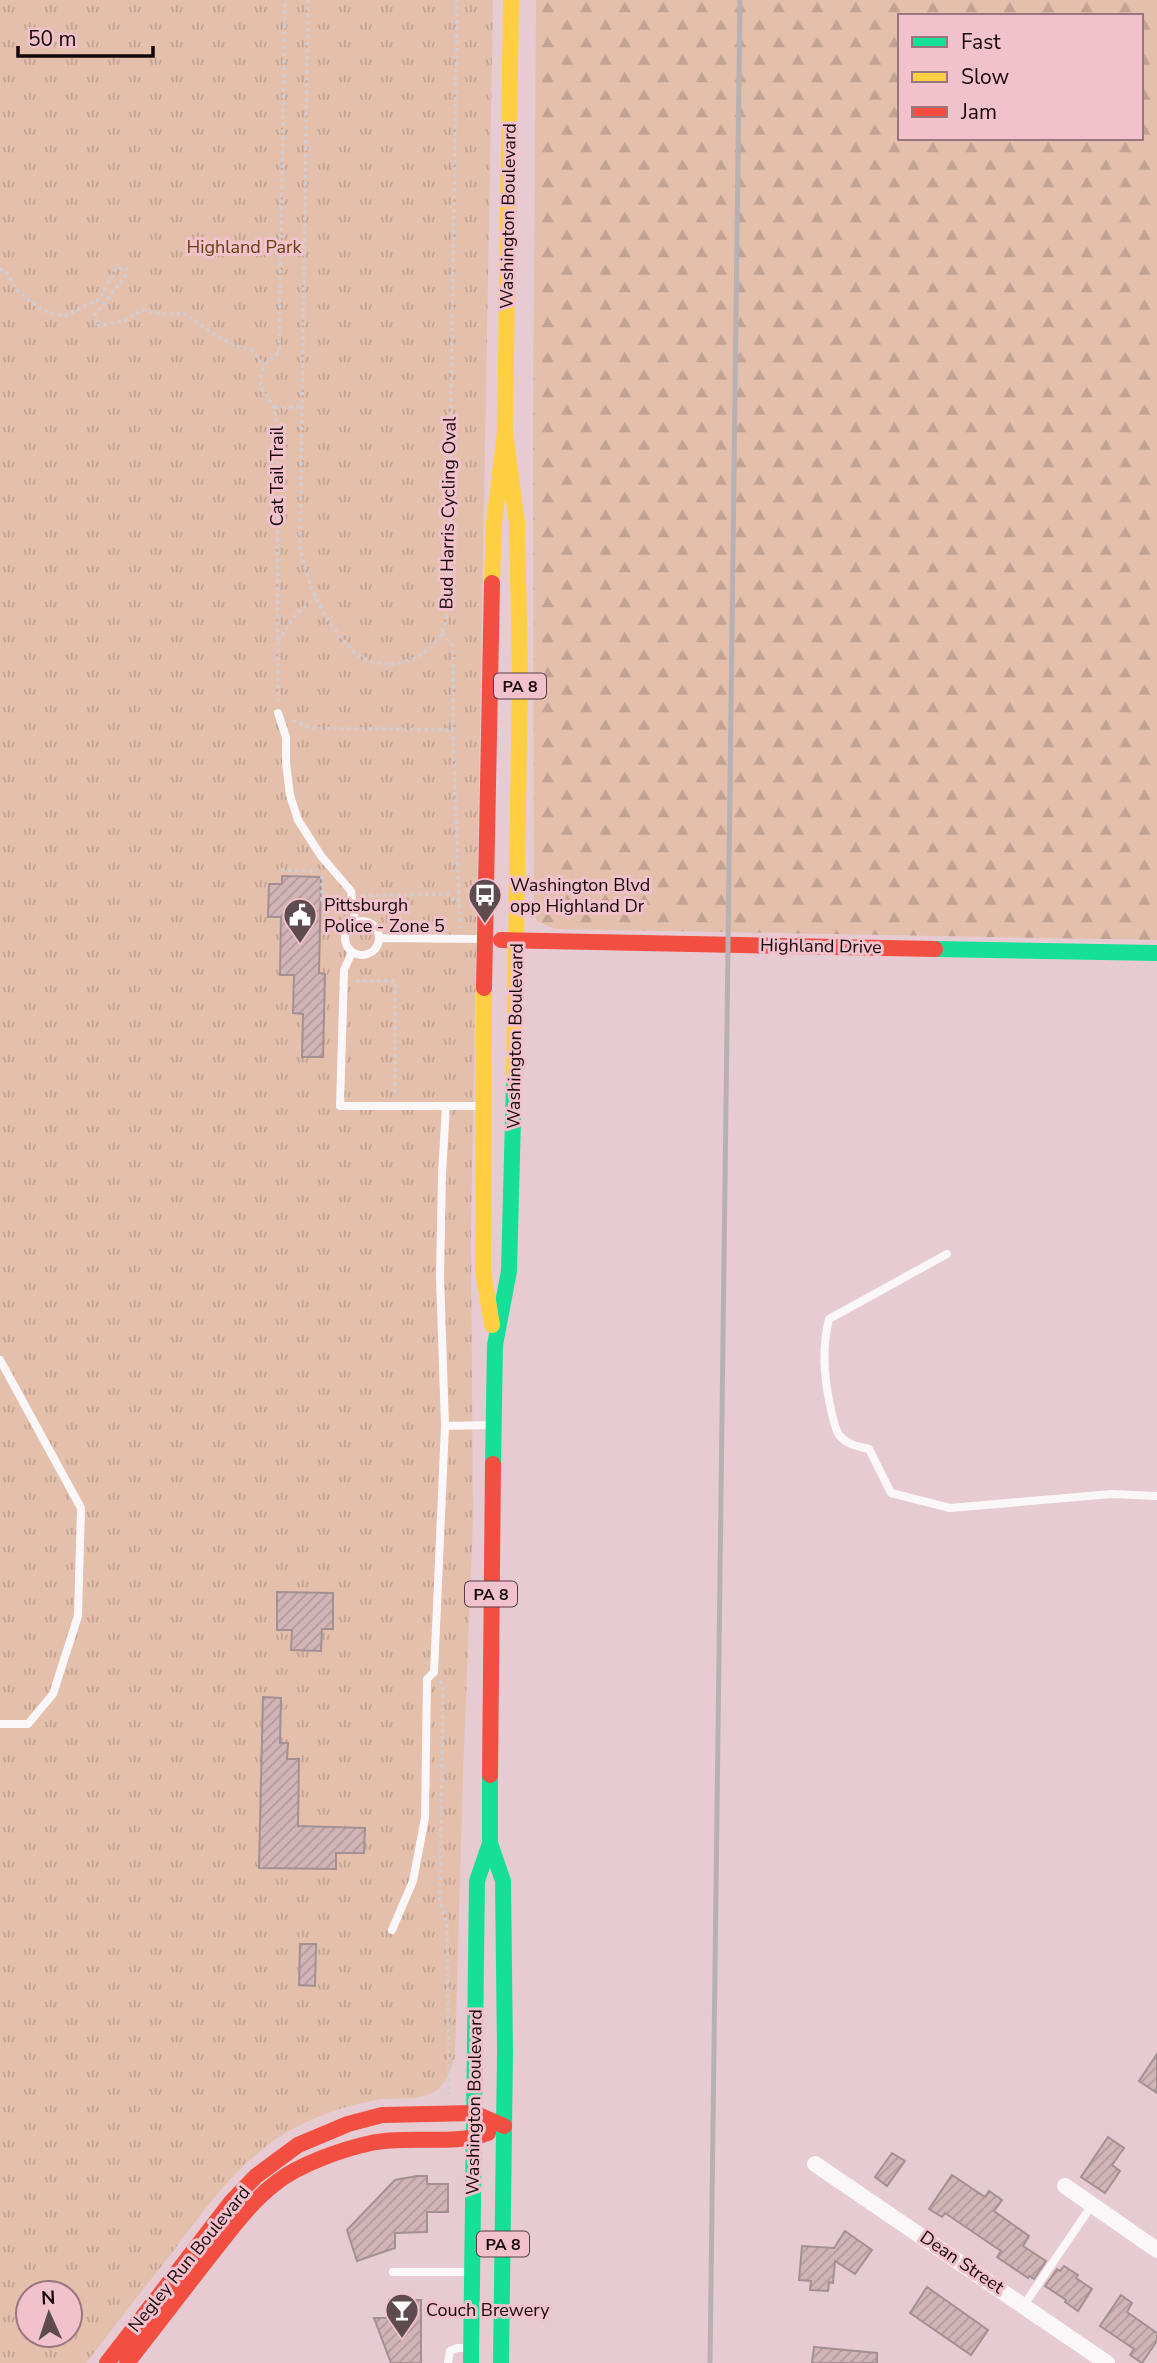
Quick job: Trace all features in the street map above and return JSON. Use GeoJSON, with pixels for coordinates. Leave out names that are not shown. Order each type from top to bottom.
{"type":"FeatureCollection","features":[{"type":"Feature","properties":{"kind":"main road","name":"Washington Boulevard"},"geometry":{"type":"LineString","coordinates":[[495,1345],[483,1271],[488,674],[494,523],[505,432],[511,0]]}},
{"type":"Feature","properties":{"kind":"main road","name":"Washington Boulevard"},"geometry":{"type":"LineString","coordinates":[[498,2354],[504,2126],[503,1881],[490,1843],[489,1696],[495,1345],[509,1270],[513,1181],[520,674],[517,537],[505,432]]}},
{"type":"Feature","properties":{"kind":"main road","name":"Highland Drive"},"geometry":{"type":"LineString","coordinates":[[485,940],[1157,953]]}},
{"type":"Feature","properties":{"kind":"main road","name":"Washington Boulevard"},"geometry":{"type":"LineString","coordinates":[[474,2353],[472,2273],[477,1881],[490,1843]]}},
{"type":"Feature","properties":{"kind":"main road","name":"Negley Run Boulevard"},"geometry":{"type":"LineString","coordinates":[[107,2363],[232,2201],[256,2176],[282,2155],[330,2130],[365,2119],[399,2114],[474,2113],[504,2126]]}},
{"type":"Feature","properties":{"kind":"main road","name":"Negley Run Boulevard"},"geometry":{"type":"LineString","coordinates":[[127,2363],[233,2227],[257,2199],[279,2180],[330,2155],[370,2143],[400,2139],[474,2138],[504,2126]]}},
{"type":"Feature","properties":{"kind":"street","name":"Dean Street"},"geometry":{"type":"LineString","coordinates":[[815,2164],[1107,2363]]}},
{"type":"Feature","properties":{"kind":"street"},"geometry":{"type":"LineString","coordinates":[[1065,2186],[1157,2250]]}},
{"type":"Feature","properties":{"kind":"lane"},"geometry":{"type":"LineString","coordinates":[[278,713],[286,737],[290,795],[298,820],[321,856],[351,891],[355,922],[345,934],[346,944],[352,952],[362,955],[372,952],[379,938],[375,928],[366,922],[355,922]]}},
{"type":"Feature","properties":{"kind":"lane"},"geometry":{"type":"LineString","coordinates":[[379,938],[485,940]]}},
{"type":"Feature","properties":{"kind":"lane"},"geometry":{"type":"LineString","coordinates":[[352,952],[344,970],[340,1106],[483,1106]]}},
{"type":"Feature","properties":{"kind":"lane"},"geometry":{"type":"LineString","coordinates":[[392,1930],[413,1881],[425,1818],[427,1679],[434,1672],[445,1426],[440,1277],[446,1106]]}},
{"type":"Feature","properties":{"kind":"lane"},"geometry":{"type":"LineString","coordinates":[[947,1254],[830,1319],[824,1338],[823,1364],[828,1400],[837,1432],[851,1446],[869,1449],[891,1493],[950,1508],[1112,1494],[1157,1496]]}},
{"type":"Feature","properties":{"kind":"lane"},"geometry":{"type":"LineString","coordinates":[[0,1360],[81,1508],[79,1616],[53,1694],[28,1724],[0,1724]]}},
{"type":"Feature","properties":{"kind":"lane"},"geometry":{"type":"LineString","coordinates":[[445,1426],[494,1425]]}},
{"type":"Feature","properties":{"kind":"lane"},"geometry":{"type":"LineString","coordinates":[[1024,2305],[1092,2205]]}},
{"type":"Feature","properties":{"kind":"lane"},"geometry":{"type":"LineString","coordinates":[[393,2272],[472,2273]]}},
{"type":"Feature","properties":{"kind":"lane"},"geometry":{"type":"LineString","coordinates":[[447,2363],[450,2351],[457,2348],[474,2353]]}},
{"type":"Feature","properties":{"kind":"path"},"geometry":{"type":"LineString","coordinates":[[3,270],[17,290],[43,311],[65,316],[100,299],[115,269],[127,268],[124,278],[95,315],[96,326],[124,321],[142,310],[165,314],[184,313],[218,337],[241,348],[251,349],[264,366],[279,352],[285,0]]}},
{"type":"Feature","properties":{"kind":"path","name":"Bud Harris Cycling Oval"},"geometry":{"type":"LineString","coordinates":[[308,0],[300,547],[304,569],[316,598],[350,648],[371,662],[384,664],[412,660],[425,652],[442,633],[448,603],[457,0]]}},
{"type":"Feature","properties":{"kind":"path","name":"Cat Tail Trail"},"geometry":{"type":"LineString","coordinates":[[264,366],[261,372],[261,389],[275,408],[277,423],[278,713]]}},
{"type":"Feature","properties":{"kind":"path"},"geometry":{"type":"LineString","coordinates":[[275,408],[302,407]]}},
{"type":"Feature","properties":{"kind":"path"},"geometry":{"type":"LineString","coordinates":[[277,642],[297,613],[316,598]]}},
{"type":"Feature","properties":{"kind":"path"},"geometry":{"type":"LineString","coordinates":[[442,633],[453,646],[453,731],[461,939]]}},
{"type":"Feature","properties":{"kind":"path"},"geometry":{"type":"LineString","coordinates":[[310,728],[453,731]]}},
{"type":"Feature","properties":{"kind":"path"},"geometry":{"type":"LineString","coordinates":[[281,870],[321,873],[322,900],[331,903],[342,900]]}},
{"type":"Feature","properties":{"kind":"path"},"geometry":{"type":"LineString","coordinates":[[359,897],[366,894],[447,894],[454,901],[471,901]]}},
{"type":"Feature","properties":{"kind":"path"},"geometry":{"type":"LineString","coordinates":[[353,977],[354,981],[395,981],[395,1094]]}},
{"type":"Feature","properties":{"kind":"path"},"geometry":{"type":"LineString","coordinates":[[443,1686],[440,1900],[447,1924],[450,2113]]}},
{"type":"Feature","properties":{"kind":"green space","name":"Highland Park"},"geometry":{"type":"Polygon","coordinates":[[[0,0],[493,0],[471,1230],[473,1520],[455,2056],[445,2081],[428,2095],[365,2102],[331,2112],[287,2132],[254,2156],[212,2201],[86,2363],[0,2363],[0,0]]]}},
{"type":"Feature","properties":{"kind":"green space"},"geometry":{"type":"Polygon","coordinates":[[[536,0],[1157,0],[1157,940],[554,929],[537,921],[534,915],[536,0]]]}},
{"type":"Feature","properties":{"kind":"building","name":"Pittsburgh Police - Zone 5"},"geometry":{"type":"Polygon","coordinates":[[[282,876],[321,877],[319,973],[325,974],[323,1057],[302,1057],[303,1014],[293,1013],[294,975],[280,975],[281,917],[268,917],[269,884],[282,884],[282,876]]]}},
{"type":"Feature","properties":{"kind":"building"},"geometry":{"type":"Polygon","coordinates":[[[277,1592],[333,1593],[333,1629],[322,1629],[321,1651],[291,1650],[292,1630],[277,1630],[277,1592]]]}},
{"type":"Feature","properties":{"kind":"building"},"geometry":{"type":"Polygon","coordinates":[[[263,1697],[281,1698],[280,1743],[288,1743],[287,1759],[299,1759],[298,1826],[365,1828],[364,1853],[336,1853],[336,1869],[259,1868],[263,1697]]]}},
{"type":"Feature","properties":{"kind":"building"},"geometry":{"type":"Polygon","coordinates":[[[300,1944],[316,1944],[315,1986],[299,1985],[300,1944]]]}},
{"type":"Feature","properties":{"kind":"building"},"geometry":{"type":"Polygon","coordinates":[[[1157,2054],[1157,2093],[1139,2081],[1157,2054]]]}},
{"type":"Feature","properties":{"kind":"building"},"geometry":{"type":"Polygon","coordinates":[[[1108,2137],[1124,2148],[1112,2165],[1120,2171],[1105,2193],[1081,2177],[1108,2137]]]}},
{"type":"Feature","properties":{"kind":"building"},"geometry":{"type":"Polygon","coordinates":[[[892,2153],[905,2161],[887,2186],[875,2177],[892,2153]]]}},
{"type":"Feature","properties":{"kind":"building"},"geometry":{"type":"Polygon","coordinates":[[[952,2175],[985,2197],[989,2191],[1002,2200],[994,2211],[1029,2236],[1023,2246],[1046,2261],[1034,2279],[1029,2276],[1028,2278],[997,2257],[1001,2251],[945,2213],[942,2217],[929,2209],[952,2175]]]}},
{"type":"Feature","properties":{"kind":"building"},"geometry":{"type":"Polygon","coordinates":[[[427,2176],[427,2184],[448,2184],[448,2212],[427,2212],[427,2232],[395,2233],[395,2248],[357,2261],[347,2230],[395,2180],[427,2176]]]}},
{"type":"Feature","properties":{"kind":"building"},"geometry":{"type":"Polygon","coordinates":[[[845,2231],[872,2250],[855,2274],[835,2261],[833,2283],[829,2282],[828,2291],[810,2290],[811,2281],[799,2280],[802,2246],[834,2248],[845,2231]]]}},
{"type":"Feature","properties":{"kind":"building"},"geometry":{"type":"Polygon","coordinates":[[[1064,2266],[1092,2289],[1078,2311],[1045,2286],[1057,2269],[1060,2271],[1064,2266]]]}},
{"type":"Feature","properties":{"kind":"building"},"geometry":{"type":"Polygon","coordinates":[[[927,2287],[988,2330],[971,2355],[910,2313],[927,2287]]]}},
{"type":"Feature","properties":{"kind":"building"},"geometry":{"type":"Polygon","coordinates":[[[1121,2295],[1132,2303],[1127,2312],[1157,2333],[1157,2341],[1142,2363],[1130,2355],[1134,2349],[1100,2326],[1121,2295]]]}},
{"type":"Feature","properties":{"kind":"building","name":"Couch Brewery"},"geometry":{"type":"Polygon","coordinates":[[[389,2300],[421,2300],[421,2363],[391,2363],[374,2318],[389,2318],[389,2300]]]}},
{"type":"Feature","properties":{"kind":"building"},"geometry":{"type":"Polygon","coordinates":[[[814,2347],[877,2353],[877,2363],[812,2363],[814,2347]]]}},
{"type":"Feature","properties":{"kind":"railway"},"geometry":{"type":"LineString","coordinates":[[710,2363],[740,0]]}},
{"type":"Feature","properties":{"kind":"traffic: fast"},"geometry":{"type":"LineString","coordinates":[[935,949],[1157,953]]}},
{"type":"Feature","properties":{"kind":"traffic: fast"},"geometry":{"type":"LineString","coordinates":[[493,1464],[495,1345],[509,1271],[514,1080]]}},
{"type":"Feature","properties":{"kind":"traffic: fast"},"geometry":{"type":"LineString","coordinates":[[490,1775],[490,1843],[503,1881],[505,2052],[501,2363]]}},
{"type":"Feature","properties":{"kind":"traffic: fast"},"geometry":{"type":"LineString","coordinates":[[471,2363],[477,1881],[490,1843]]}},
{"type":"Feature","properties":{"kind":"traffic: slow"},"geometry":{"type":"LineString","coordinates":[[492,583],[494,523],[505,432],[511,0]]}},
{"type":"Feature","properties":{"kind":"traffic: slow"},"geometry":{"type":"LineString","coordinates":[[505,432],[517,523],[520,674],[514,1080]]}},
{"type":"Feature","properties":{"kind":"traffic: slow"},"geometry":{"type":"LineString","coordinates":[[484,988],[483,1271],[492,1325]]}},
{"type":"Feature","properties":{"kind":"traffic: jam"},"geometry":{"type":"LineString","coordinates":[[484,988],[492,583]]}},
{"type":"Feature","properties":{"kind":"traffic: jam"},"geometry":{"type":"LineString","coordinates":[[501,940],[935,949]]}},
{"type":"Feature","properties":{"kind":"traffic: jam"},"geometry":{"type":"LineString","coordinates":[[490,1775],[493,1464]]}},
{"type":"Feature","properties":{"kind":"traffic: jam"},"geometry":{"type":"LineString","coordinates":[[107,2363],[232,2201],[256,2176],[298,2145],[348,2124],[382,2115],[474,2113],[504,2126]]}},
{"type":"Feature","properties":{"kind":"traffic: jam"},"geometry":{"type":"LineString","coordinates":[[127,2363],[241,2217],[258,2198],[286,2175],[322,2158],[371,2143],[460,2139],[488,2133]]}},
{"type":"Feature","properties":{"kind":"place","name":"Washington Blvd opp Highland Dr"},"geometry":{"type":"Point","coordinates":[485,925]}},
{"type":"Feature","properties":{"kind":"place","name":"Pittsburgh Police - Zone 5"},"geometry":{"type":"Point","coordinates":[300,945]}},
{"type":"Feature","properties":{"kind":"place","name":"Couch Brewery"},"geometry":{"type":"Point","coordinates":[402,2340]}}]}
